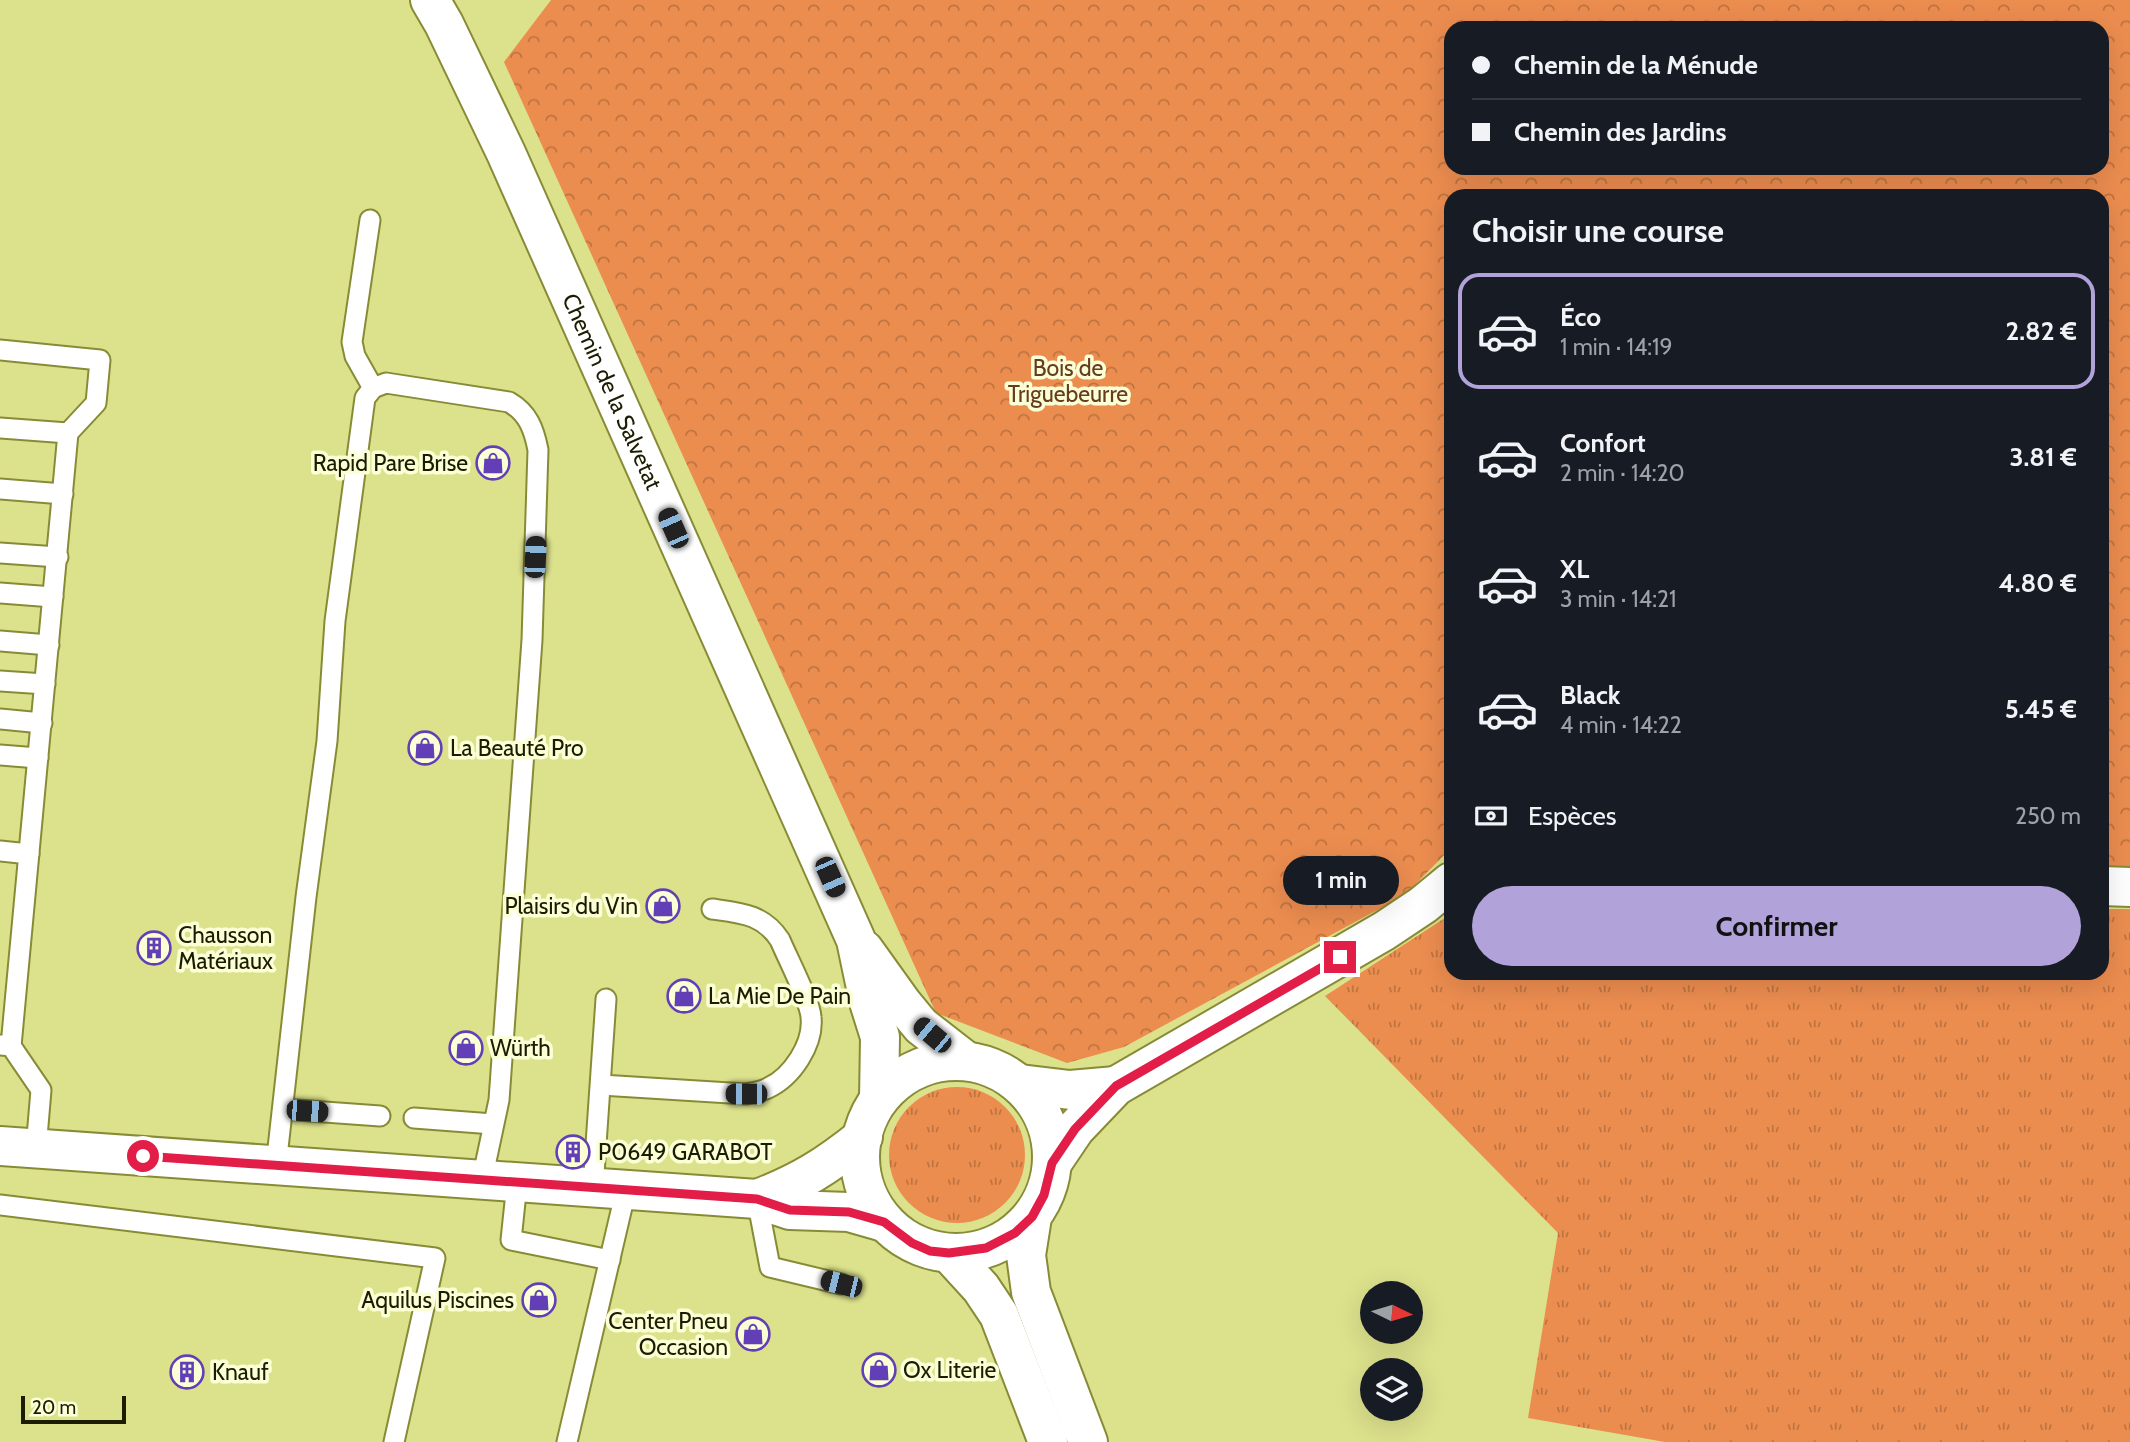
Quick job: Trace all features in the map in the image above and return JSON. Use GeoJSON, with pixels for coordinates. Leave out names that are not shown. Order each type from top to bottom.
{"type":"FeatureCollection","features":[{"type":"Feature","properties":{"kind":"main road","name":"Chemin de la Salvetat"},"geometry":{"type":"LineString","coordinates":[[430,0],[506,153],[856,940],[869,1002],[880,1037],[879,1099]]}},
{"type":"Feature","properties":{"kind":"main road"},"geometry":{"type":"LineString","coordinates":[[2109,886],[2130,887]]}},
{"type":"Feature","properties":{"kind":"main road"},"geometry":{"type":"LineString","coordinates":[[1052,1163],[1075,1129],[1116,1086],[1384,931],[1444,888]]}},
{"type":"Feature","properties":{"kind":"main road","name":"Chemin de la Salvetat"},"geometry":{"type":"LineString","coordinates":[[856,940],[921,1026],[966,1061]]}},
{"type":"Feature","properties":{"kind":"main road"},"geometry":{"type":"LineString","coordinates":[[966,1061],[985,1065],[1020,1084],[1043,1115],[1052,1147],[1052,1163],[1044,1195],[1032,1217],[1015,1233],[986,1248],[949,1253],[930,1251],[912,1243],[884,1222],[864,1186],[860,1164],[867,1122],[879,1099],[909,1073],[934,1063],[966,1061]]}},
{"type":"Feature","properties":{"kind":"main road"},"geometry":{"type":"LineString","coordinates":[[1020,1084],[1070,1090],[1116,1086]]}},
{"type":"Feature","properties":{"kind":"main road"},"geometry":{"type":"LineString","coordinates":[[757,1199],[799,1182],[833,1161],[863,1137]]}},
{"type":"Feature","properties":{"kind":"main road"},"geometry":{"type":"LineString","coordinates":[[18,1147],[757,1199],[790,1210],[849,1212],[884,1222]]}},
{"type":"Feature","properties":{"kind":"main road"},"geometry":{"type":"LineString","coordinates":[[1032,1217],[1026,1255],[1031,1292],[1088,1442]]}},
{"type":"Feature","properties":{"kind":"main road"},"geometry":{"type":"LineString","coordinates":[[949,1253],[981,1288],[999,1315],[1048,1442]]}},
{"type":"Feature","properties":{"kind":"lane"},"geometry":{"type":"LineString","coordinates":[[370,220],[352,342],[355,356],[373,388]]}},
{"type":"Feature","properties":{"kind":"lane"},"geometry":{"type":"LineString","coordinates":[[0,350],[100,360],[96,403],[68,433],[29,854],[6,1046],[41,1090],[18,1147]]}},
{"type":"Feature","properties":{"kind":"lane"},"geometry":{"type":"LineString","coordinates":[[276,1166],[306,897],[327,741],[335,621],[365,398],[373,388],[386,383],[509,402],[519,408],[529,421],[538,450],[532,640],[499,1100],[494,1124],[499,1181],[511,1240],[610,1260]]}},
{"type":"Feature","properties":{"kind":"lane"},"geometry":{"type":"LineString","coordinates":[[0,428],[68,433]]}},
{"type":"Feature","properties":{"kind":"lane"},"geometry":{"type":"LineString","coordinates":[[0,489],[63,494]]}},
{"type":"Feature","properties":{"kind":"lane"},"geometry":{"type":"LineString","coordinates":[[0,552],[58,557]]}},
{"type":"Feature","properties":{"kind":"lane"},"geometry":{"type":"LineString","coordinates":[[0,593],[53,597]]}},
{"type":"Feature","properties":{"kind":"lane"},"geometry":{"type":"LineString","coordinates":[[0,642],[49,645]]}},
{"type":"Feature","properties":{"kind":"lane"},"geometry":{"type":"LineString","coordinates":[[0,681],[45,684]]}},
{"type":"Feature","properties":{"kind":"lane"},"geometry":{"type":"LineString","coordinates":[[0,719],[42,723]]}},
{"type":"Feature","properties":{"kind":"lane"},"geometry":{"type":"LineString","coordinates":[[0,755],[38,758]]}},
{"type":"Feature","properties":{"kind":"lane"},"geometry":{"type":"LineString","coordinates":[[0,852],[29,854]]}},
{"type":"Feature","properties":{"kind":"lane"},"geometry":{"type":"LineString","coordinates":[[601,1086],[746,1094],[765,1090],[776,1084],[799,1058],[808,1043],[811,1014],[780,940],[774,931],[755,916],[712,909]]}},
{"type":"Feature","properties":{"kind":"lane"},"geometry":{"type":"LineString","coordinates":[[567,1442],[610,1260],[609,1189],[601,1086],[606,999]]}},
{"type":"Feature","properties":{"kind":"lane"},"geometry":{"type":"LineString","coordinates":[[282,1109],[380,1116]]}},
{"type":"Feature","properties":{"kind":"lane"},"geometry":{"type":"LineString","coordinates":[[414,1118],[494,1124]]}},
{"type":"Feature","properties":{"kind":"lane"},"geometry":{"type":"LineString","coordinates":[[757,1199],[770,1267],[841,1284]]}},
{"type":"Feature","properties":{"kind":"lane"},"geometry":{"type":"LineString","coordinates":[[0,1205],[435,1258],[394,1442]]}},
{"type":"Feature","properties":{"kind":"green space","name":"Bois de Triguebeurre"},"geometry":{"type":"Polygon","coordinates":[[[551,0],[2130,0],[2130,881],[2109,873],[2109,189],[1444,189],[1444,855],[1405,895],[1124,1047],[1067,1063],[936,1013],[504,62],[551,0]]]}},
{"type":"Feature","properties":{"kind":"green space"},"geometry":{"type":"Polygon","coordinates":[[[2109,909],[2130,909],[2130,1442],[1665,1442],[1528,1418],[1558,1233],[1325,996],[1444,919],[1444,980],[2109,980],[2109,909]]]}},
{"type":"Feature","properties":{"kind":"green space"},"geometry":{"type":"Polygon","coordinates":[[[957,1087],[983,1092],[1005,1107],[1020,1129],[1025,1155],[1020,1181],[1005,1203],[983,1218],[957,1223],[931,1218],[909,1203],[894,1181],[889,1155],[894,1129],[909,1107],[931,1092],[957,1087]]]}},
{"type":"Feature","properties":{"kind":"place","name":"Rapid Pare Brise"},"geometry":{"type":"Point","coordinates":[493,463]}},
{"type":"Feature","properties":{"kind":"place","name":"La Beauté Pro"},"geometry":{"type":"Point","coordinates":[425,748]}},
{"type":"Feature","properties":{"kind":"place","name":"Plaisirs du Vin"},"geometry":{"type":"Point","coordinates":[663,906]}},
{"type":"Feature","properties":{"kind":"place","name":"Chausson Matériaux"},"geometry":{"type":"Point","coordinates":[154,948]}},
{"type":"Feature","properties":{"kind":"place","name":"La Mie De Pain"},"geometry":{"type":"Point","coordinates":[684,996]}},
{"type":"Feature","properties":{"kind":"place","name":"Würth"},"geometry":{"type":"Point","coordinates":[466,1048]}},
{"type":"Feature","properties":{"kind":"place","name":"P0649 GARABOT"},"geometry":{"type":"Point","coordinates":[573,1152]}},
{"type":"Feature","properties":{"kind":"place","name":"Aquilus Piscines"},"geometry":{"type":"Point","coordinates":[539,1300]}},
{"type":"Feature","properties":{"kind":"place","name":"Center Pneu Occasion"},"geometry":{"type":"Point","coordinates":[753,1334]}},
{"type":"Feature","properties":{"kind":"place","name":"Ox Literie"},"geometry":{"type":"Point","coordinates":[879,1370]}},
{"type":"Feature","properties":{"kind":"place","name":"Knauf"},"geometry":{"type":"Point","coordinates":[187,1372]}},
{"type":"Feature","properties":{"kind":"route"},"geometry":{"type":"LineString","coordinates":[[143,1156],[757,1199],[779,1208],[801,1212],[849,1212],[884,1222],[912,1243],[930,1251],[977,1251],[1015,1233],[1027,1223],[1044,1195],[1052,1163],[1075,1129],[1116,1086],[1340,957]]}}]}
